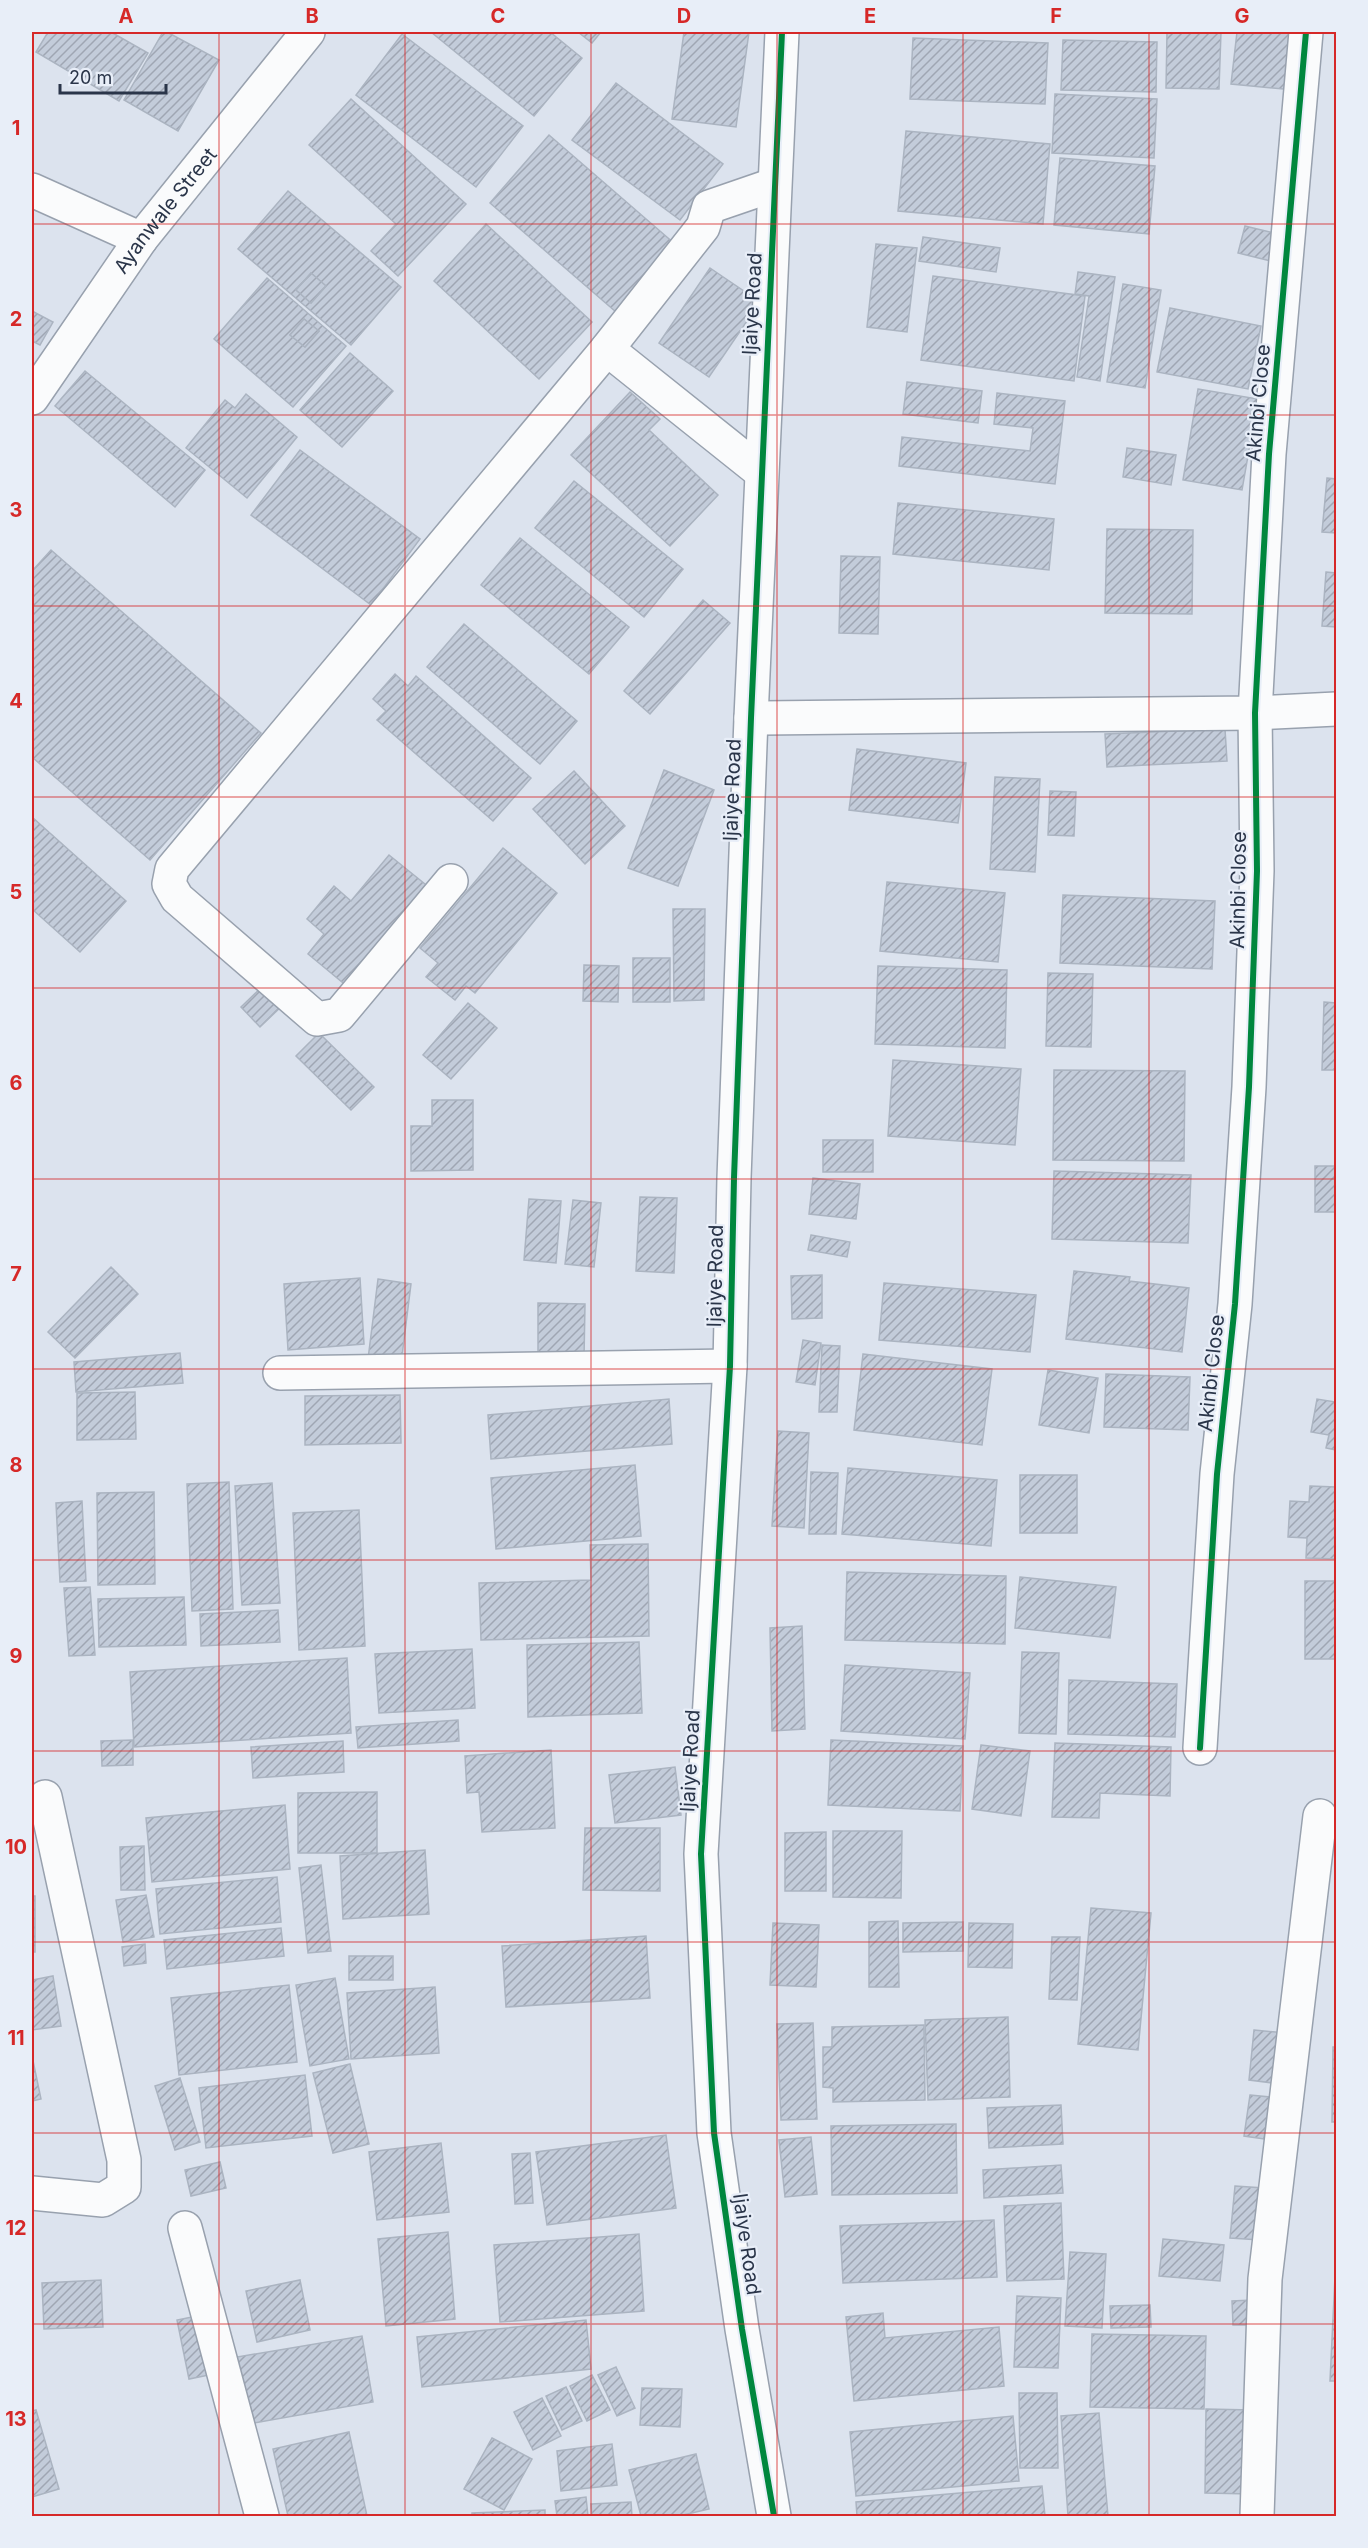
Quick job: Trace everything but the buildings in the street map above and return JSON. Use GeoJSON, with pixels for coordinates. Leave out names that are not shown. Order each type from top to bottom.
{"type":"FeatureCollection","features":[{"type":"Feature","properties":{"kind":"street","name":"Ayanwale Street"},"geometry":{"type":"LineString","coordinates":[[32,398],[141,239],[308,32]]}},
{"type":"Feature","properties":{"kind":"street","name":"Ijaiye Road"},"geometry":{"type":"LineString","coordinates":[[774,2517],[742,2330],[714,2133],[701,1854],[730,1366],[734,1178],[760,472],[782,32]]}},
{"type":"Feature","properties":{"kind":"street","name":"Akinbi Close"},"geometry":{"type":"LineString","coordinates":[[1200,1748],[1217,1474],[1235,1304],[1248,1099],[1257,871],[1255,712],[1269,454],[1306,32]]}},
{"type":"Feature","properties":{"kind":"street"},"geometry":{"type":"LineString","coordinates":[[451,881],[339,1014],[317,1018],[177,898],[169,885],[172,869],[607,349],[703,227],[709,207],[773,185]]}},
{"type":"Feature","properties":{"kind":"street"},"geometry":{"type":"LineString","coordinates":[[32,190],[141,239]]}},
{"type":"Feature","properties":{"kind":"street"},"geometry":{"type":"LineString","coordinates":[[607,349],[760,472]]}},
{"type":"Feature","properties":{"kind":"street"},"geometry":{"type":"LineString","coordinates":[[751,718],[1336,709]]}},
{"type":"Feature","properties":{"kind":"street"},"geometry":{"type":"LineString","coordinates":[[280,1372],[730,1366]]}},
{"type":"Feature","properties":{"kind":"street"},"geometry":{"type":"LineString","coordinates":[[32,2193],[103,2200],[124,2187],[124,2160],[45,1797]]}},
{"type":"Feature","properties":{"kind":"street"},"geometry":{"type":"LineString","coordinates":[[1257,2517],[1265,2279],[1320,1816]]}},
{"type":"Feature","properties":{"kind":"street"},"geometry":{"type":"LineString","coordinates":[[185,2228],[262,2517]]}},
{"type":"Feature","properties":{"kind":"cycle path"},"geometry":{"type":"LineString","coordinates":[[774,2516],[742,2329],[714,2133],[701,1854],[730,1366],[734,1178],[751,718],[782,32]]}},
{"type":"Feature","properties":{"kind":"cycle path"},"geometry":{"type":"LineString","coordinates":[[1200,1748],[1217,1474],[1235,1304],[1249,1087],[1257,871],[1255,713],[1269,454],[1306,32]]}}]}
